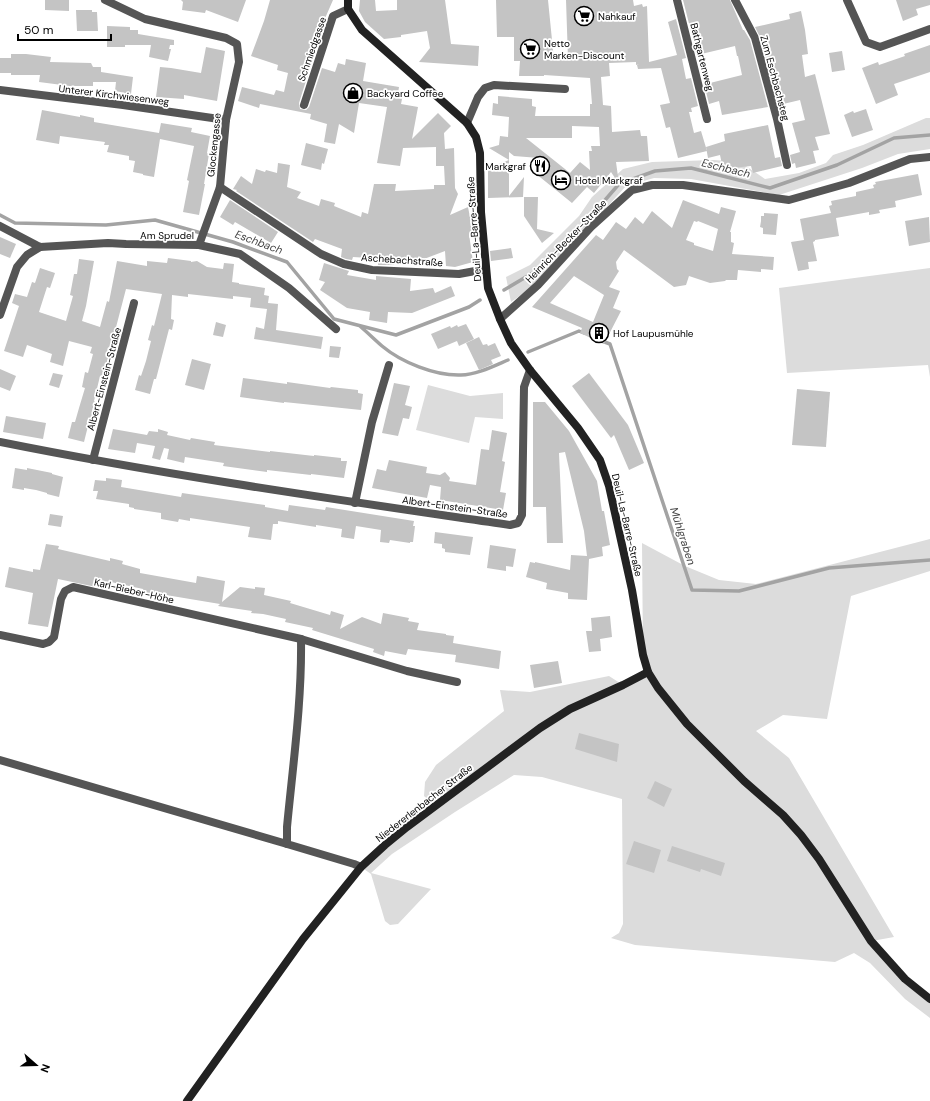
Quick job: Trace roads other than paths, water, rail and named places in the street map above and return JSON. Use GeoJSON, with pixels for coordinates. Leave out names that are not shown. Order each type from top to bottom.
{"type":"FeatureCollection","features":[{"type":"Feature","properties":{"kind":"street","name":"Glockengasse"},"geometry":{"type":"LineString","coordinates":[[105,0],[145,19],[226,38],[237,44],[239,62],[226,120],[220,187],[199,245]]}},
{"type":"Feature","properties":{"kind":"street"},"geometry":{"type":"LineString","coordinates":[[348,0],[348,9]]}},
{"type":"Feature","properties":{"kind":"street","name":"Bathgartenweg"},"geometry":{"type":"LineString","coordinates":[[677,0],[707,118]]}},
{"type":"Feature","properties":{"kind":"street","name":"Zum Eschbachsteg"},"geometry":{"type":"LineString","coordinates":[[735,0],[755,38],[777,119],[787,166]]}},
{"type":"Feature","properties":{"kind":"street"},"geometry":{"type":"LineString","coordinates":[[846,0],[866,42],[880,47],[930,28]]}},
{"type":"Feature","properties":{"kind":"street","name":"Schmiedgasse"},"geometry":{"type":"LineString","coordinates":[[304,105],[333,16],[348,9]]}},
{"type":"Feature","properties":{"kind":"street","name":"Deuil-La-Barre-Straße"},"geometry":{"type":"LineString","coordinates":[[348,9],[362,30],[467,123],[476,138],[480,153],[481,212],[488,288],[510,343],[530,370],[578,428],[600,460],[609,486],[648,672],[658,688],[687,724],[744,781],[783,815],[801,835],[871,941],[905,979],[930,999]]}},
{"type":"Feature","properties":{"kind":"street"},"geometry":{"type":"LineString","coordinates":[[467,123],[478,97],[485,88],[494,85],[565,89]]}},
{"type":"Feature","properties":{"kind":"street","name":"Unterer Kirchwiesenweg"},"geometry":{"type":"LineString","coordinates":[[0,90],[123,105],[226,120]]}},
{"type":"Feature","properties":{"kind":"street","name":"Heinrich-Becker-Straße"},"geometry":{"type":"LineString","coordinates":[[500,319],[538,285],[591,227],[632,190],[652,185],[683,185],[789,200],[848,183],[910,159],[930,157]]}},
{"type":"Feature","properties":{"kind":"street","name":"Aschebachstraße"},"geometry":{"type":"LineString","coordinates":[[220,187],[321,254],[344,264],[372,270],[459,274],[486,269]]}},
{"type":"Feature","properties":{"kind":"street"},"geometry":{"type":"LineString","coordinates":[[0,226],[40,247]]}},
{"type":"Feature","properties":{"kind":"street","name":"Am Sprudel"},"geometry":{"type":"LineString","coordinates":[[40,247],[108,243],[199,245],[240,254],[289,288],[336,329]]}},
{"type":"Feature","properties":{"kind":"street"},"geometry":{"type":"LineString","coordinates":[[0,315],[17,268],[27,255],[40,247]]}},
{"type":"Feature","properties":{"kind":"street","name":"Albert-Einstein-Straße"},"geometry":{"type":"LineString","coordinates":[[93,460],[134,303]]}},
{"type":"Feature","properties":{"kind":"street"},"geometry":{"type":"LineString","coordinates":[[355,503],[372,422],[389,365]]}},
{"type":"Feature","properties":{"kind":"street","name":"Albert-Einstein-Straße"},"geometry":{"type":"LineString","coordinates":[[0,442],[93,460],[355,503],[510,526],[518,523],[522,515],[524,387],[530,370]]}},
{"type":"Feature","properties":{"kind":"street","name":"Karl-Bieber-Höhe"},"geometry":{"type":"LineString","coordinates":[[0,635],[43,644],[49,642],[54,637],[61,599],[65,591],[73,587],[301,639],[407,671],[457,682]]}},
{"type":"Feature","properties":{"kind":"street"},"geometry":{"type":"LineString","coordinates":[[287,844],[287,827],[302,668],[301,639]]}},
{"type":"Feature","properties":{"kind":"street","name":"Niedererlenbacher Straße"},"geometry":{"type":"LineString","coordinates":[[187,1101],[303,939],[361,868],[407,827],[540,728],[570,709],[648,672]]}},
{"type":"Feature","properties":{"kind":"street"},"geometry":{"type":"LineString","coordinates":[[0,760],[354,864],[361,868]]}},
{"type":"Feature","properties":{"kind":"waterway","name":"Eschbach"},"geometry":{"type":"LineString","coordinates":[[504,290],[536,271],[586,222],[619,184],[655,171],[691,168],[770,188],[837,165],[894,138],[930,135]]}},
{"type":"Feature","properties":{"kind":"waterway","name":"Eschbach"},"geometry":{"type":"LineString","coordinates":[[0,215],[15,223],[106,225],[155,220],[233,242],[287,262],[334,319],[396,335],[469,307],[480,300]]}},
{"type":"Feature","properties":{"kind":"waterway","name":"Mühlgraben"},"geometry":{"type":"LineString","coordinates":[[361,327],[390,352],[419,367],[440,373],[451,375],[473,374],[508,360]]}},
{"type":"Feature","properties":{"kind":"waterway","name":"Mühlgraben"},"geometry":{"type":"LineString","coordinates":[[528,352],[579,331],[584,333]]}},
{"type":"Feature","properties":{"kind":"waterway","name":"Mühlgraben"},"geometry":{"type":"LineString","coordinates":[[602,341],[610,344],[692,590],[739,591],[829,568],[930,560]]}},
{"type":"Feature","properties":{"kind":"place","name":"Nahkauf"},"geometry":{"type":"Point","coordinates":[584,16]}},
{"type":"Feature","properties":{"kind":"place","name":"Netto Marken-Discount"},"geometry":{"type":"Point","coordinates":[530,49]}},
{"type":"Feature","properties":{"kind":"place","name":"Backyard Coffee"},"geometry":{"type":"Point","coordinates":[353,93]}},
{"type":"Feature","properties":{"kind":"place","name":"Markgraf"},"geometry":{"type":"Point","coordinates":[540,166]}},
{"type":"Feature","properties":{"kind":"place","name":"Hotel Markgraf"},"geometry":{"type":"Point","coordinates":[561,180]}},
{"type":"Feature","properties":{"kind":"place","name":"Hof Laupusmühle"},"geometry":{"type":"Point","coordinates":[599,333]}}]}
